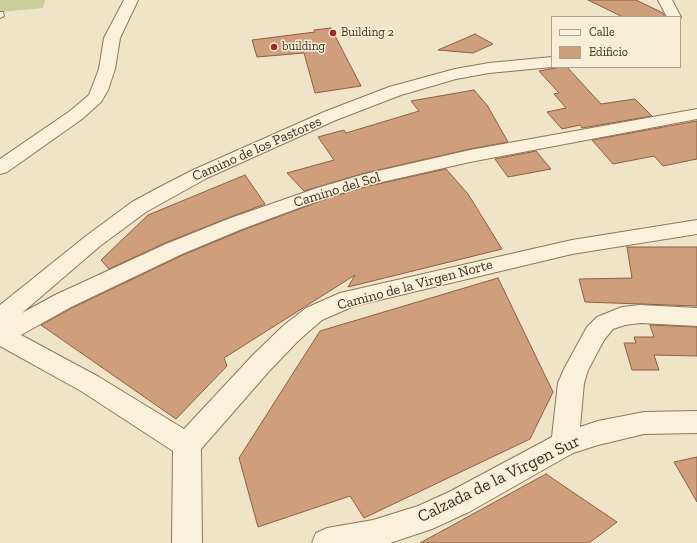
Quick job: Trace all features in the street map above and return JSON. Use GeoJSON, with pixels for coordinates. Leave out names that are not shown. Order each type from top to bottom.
{"type":"FeatureCollection","features":[{"type":"Feature","properties":{"kind":"street"},"geometry":{"type":"LineString","coordinates":[[0,168],[76,115],[95,98],[100,90],[107,69],[112,38],[131,0]]}},
{"type":"Feature","properties":{"kind":"street"},"geometry":{"type":"LineString","coordinates":[[664,0],[673,16]]}},
{"type":"Feature","properties":{"kind":"street","name":"Camino de los Pastores"},"geometry":{"type":"LineString","coordinates":[[0,318],[93,241],[139,207],[200,174],[330,116],[432,80],[489,68],[551,62]]}},
{"type":"Feature","properties":{"kind":"street","name":"Camino del Sol"},"geometry":{"type":"LineString","coordinates":[[0,335],[63,301],[174,249],[235,224],[324,192],[373,178],[470,156],[697,114]]}},
{"type":"Feature","properties":{"kind":"street","name":"Camino de la Virgen Norte"},"geometry":{"type":"LineString","coordinates":[[187,445],[262,362],[291,333],[314,314],[348,300],[414,283],[572,247],[697,227]]}},
{"type":"Feature","properties":{"kind":"street"},"geometry":{"type":"LineString","coordinates":[[565,444],[571,383],[576,369],[595,334],[605,323],[622,316],[640,314],[697,317]]}},
{"type":"Feature","properties":{"kind":"street"},"geometry":{"type":"LineString","coordinates":[[0,335],[90,384],[187,445],[187,543]]}},
{"type":"Feature","properties":{"kind":"street","name":"Calzada de la Virgen Sur"},"geometry":{"type":"LineString","coordinates":[[327,543],[373,534],[422,519],[459,502],[565,444],[598,433],[644,423],[697,422]]}},
{"type":"Feature","properties":{"kind":"green space"},"geometry":{"type":"Polygon","coordinates":[[[0,0],[45,0],[43,8],[0,12],[0,0]]]}},
{"type":"Feature","properties":{"kind":"building"},"geometry":{"type":"Polygon","coordinates":[[[588,0],[636,0],[663,13],[664,16],[621,16],[588,0]]]}},
{"type":"Feature","properties":{"kind":"building"},"geometry":{"type":"Polygon","coordinates":[[[331,28],[361,86],[315,93],[304,53],[257,57],[252,40],[315,32],[314,30],[331,28]]]}},
{"type":"Feature","properties":{"kind":"building"},"geometry":{"type":"Polygon","coordinates":[[[475,34],[493,44],[473,53],[438,50],[475,34]]]}},
{"type":"Feature","properties":{"kind":"building"},"geometry":{"type":"Polygon","coordinates":[[[556,68],[568,68],[601,104],[635,99],[652,116],[582,128],[580,125],[562,129],[547,112],[566,108],[554,94],[559,93],[539,71],[556,68]]]}},
{"type":"Feature","properties":{"kind":"building"},"geometry":{"type":"Polygon","coordinates":[[[474,90],[487,105],[508,142],[470,149],[365,173],[304,191],[287,173],[334,160],[318,137],[344,130],[346,133],[419,111],[411,101],[474,90]]]}},
{"type":"Feature","properties":{"kind":"building"},"geometry":{"type":"Polygon","coordinates":[[[697,121],[697,159],[663,166],[654,156],[613,164],[592,140],[697,121]]]}},
{"type":"Feature","properties":{"kind":"building"},"geometry":{"type":"Polygon","coordinates":[[[536,151],[551,169],[508,177],[495,159],[536,151]]]}},
{"type":"Feature","properties":{"kind":"building"},"geometry":{"type":"Polygon","coordinates":[[[446,169],[468,194],[502,249],[348,287],[355,275],[224,358],[227,366],[176,419],[41,325],[72,308],[183,255],[243,230],[331,197],[369,186],[446,169]]]}},
{"type":"Feature","properties":{"kind":"building"},"geometry":{"type":"Polygon","coordinates":[[[245,175],[265,204],[165,243],[109,269],[101,260],[148,215],[245,175]]]}},
{"type":"Feature","properties":{"kind":"building"},"geometry":{"type":"Polygon","coordinates":[[[627,247],[697,247],[697,306],[585,302],[579,279],[632,278],[627,247]]]}},
{"type":"Feature","properties":{"kind":"building"},"geometry":{"type":"Polygon","coordinates":[[[498,278],[553,392],[530,439],[364,518],[350,496],[258,527],[239,458],[320,331],[498,278]]]}},
{"type":"Feature","properties":{"kind":"building"},"geometry":{"type":"Polygon","coordinates":[[[650,325],[697,327],[697,356],[654,355],[659,370],[632,370],[624,343],[636,343],[634,337],[654,337],[650,325]]]}},
{"type":"Feature","properties":{"kind":"building"},"geometry":{"type":"Polygon","coordinates":[[[697,457],[697,502],[674,462],[697,457]]]}},
{"type":"Feature","properties":{"kind":"building"},"geometry":{"type":"Polygon","coordinates":[[[546,474],[617,522],[589,543],[420,543],[546,474]]]}},
{"type":"Feature","properties":{"kind":"place","name":"Building 2"},"geometry":{"type":"Point","coordinates":[333,33]}},
{"type":"Feature","properties":{"kind":"place","name":"building"},"geometry":{"type":"Point","coordinates":[274,47]}}]}
